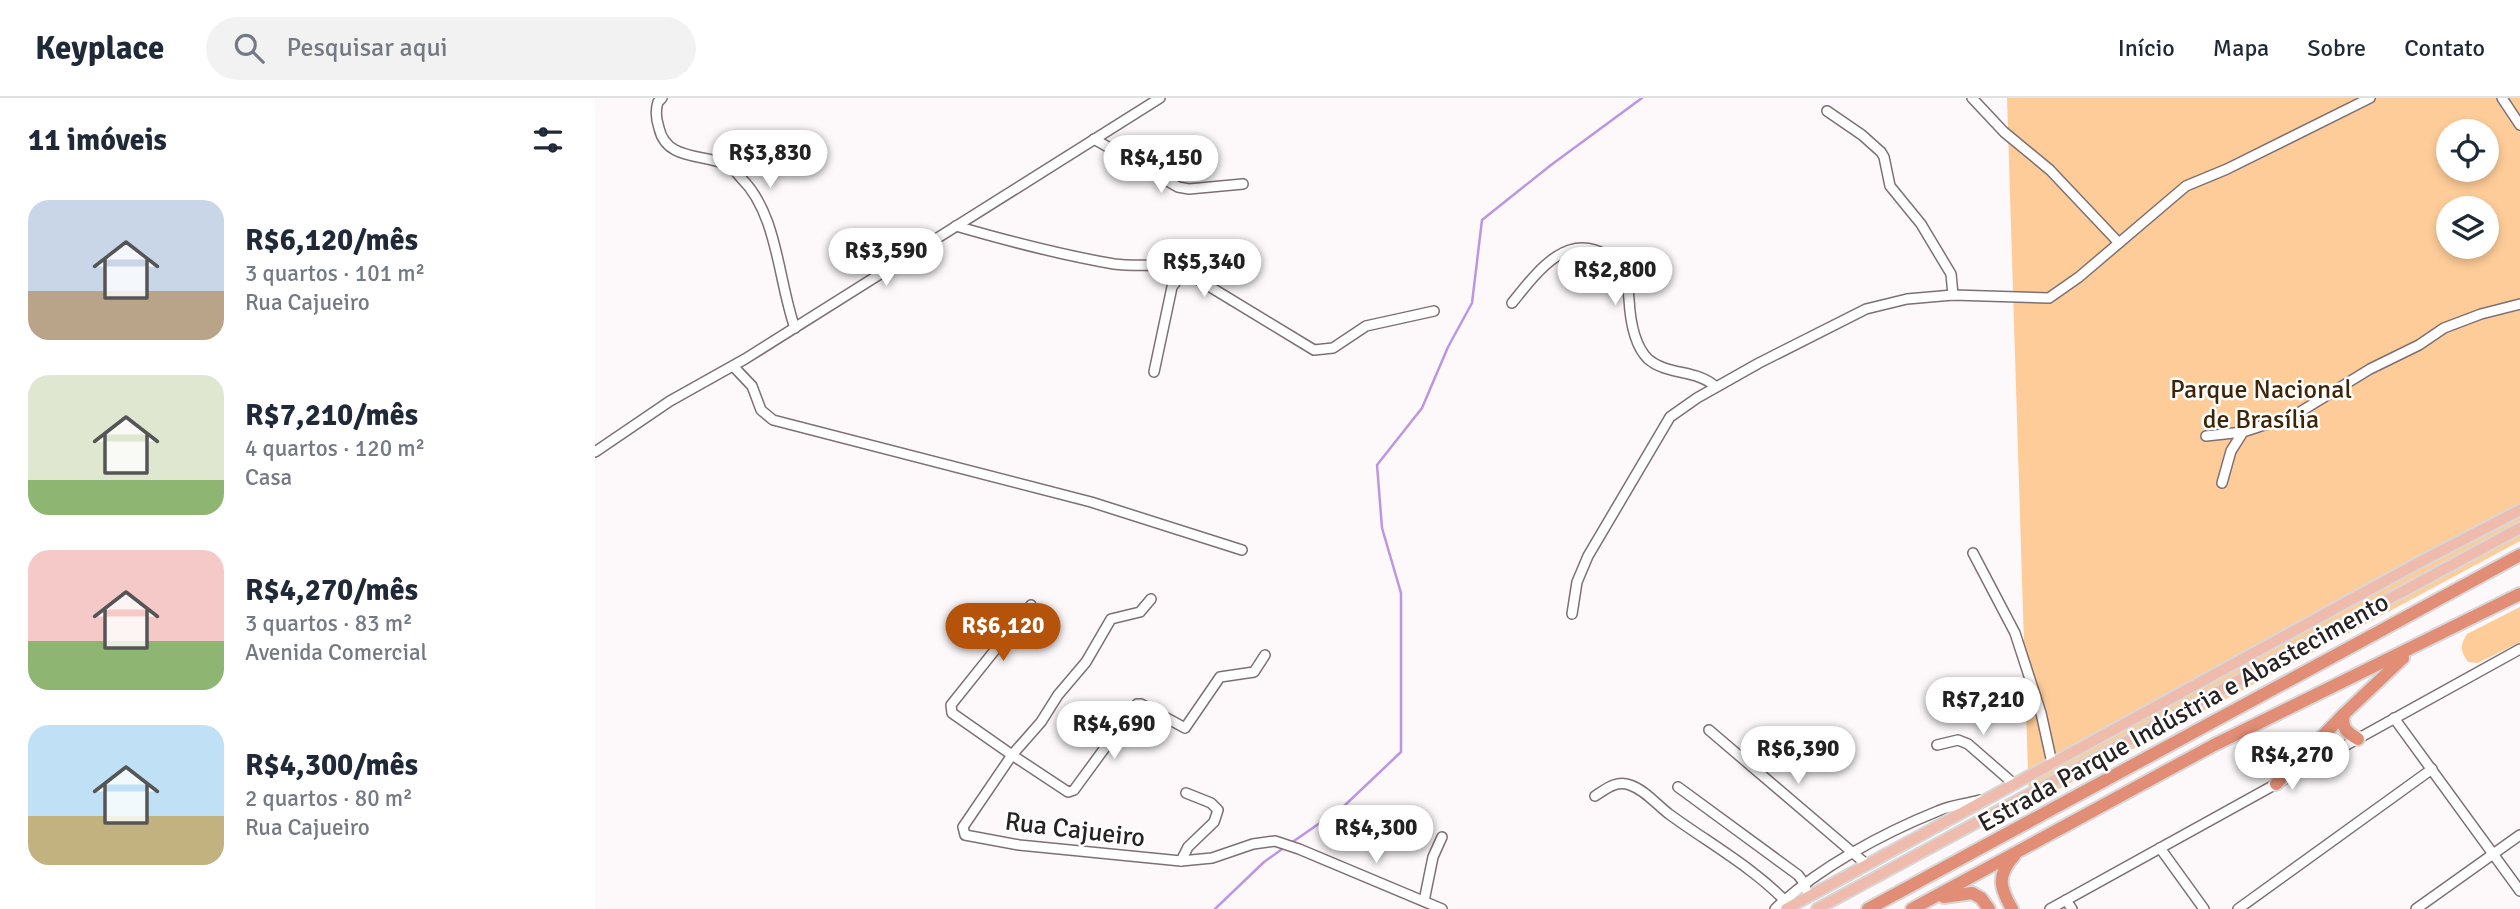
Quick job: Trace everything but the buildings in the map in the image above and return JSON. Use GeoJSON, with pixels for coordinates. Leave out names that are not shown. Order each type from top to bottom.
{"type":"FeatureCollection","features":[{"type":"Feature","properties":{"kind":"highway","name":"Estrada Parque Indústria e Abastecimento"},"geometry":{"type":"LineString","coordinates":[[1868,909],[2520,555]]}},
{"type":"Feature","properties":{"kind":"highway","name":"Estrada Parque Indústria e Abastecimento"},"geometry":{"type":"LineString","coordinates":[[1912,909],[2214,745],[2520,594]]}},
{"type":"Feature","properties":{"kind":"highway"},"geometry":{"type":"LineString","coordinates":[[2276,784],[2344,713],[2413,648]]}},
{"type":"Feature","properties":{"kind":"highway"},"geometry":{"type":"LineString","coordinates":[[2253,699],[2250,714],[2263,722]]}},
{"type":"Feature","properties":{"kind":"highway"},"geometry":{"type":"LineString","coordinates":[[2344,713],[2343,726],[2358,739]]}},
{"type":"Feature","properties":{"kind":"highway"},"geometry":{"type":"LineString","coordinates":[[2012,909],[2003,894],[2001,882],[2005,866],[2021,850]]}},
{"type":"Feature","properties":{"kind":"highway"},"geometry":{"type":"LineString","coordinates":[[1925,902],[1957,893],[1972,893],[1981,898],[1989,909]]}},
{"type":"Feature","properties":{"kind":"main road"},"geometry":{"type":"LineString","coordinates":[[1787,905],[1807,897],[2520,510]]}},
{"type":"Feature","properties":{"kind":"main road"},"geometry":{"type":"LineString","coordinates":[[1817,909],[2520,528]]}},
{"type":"Feature","properties":{"kind":"street"},"geometry":{"type":"LineString","coordinates":[[662,98],[658,102],[656,116],[661,139],[667,145],[695,158],[725,164],[755,193],[769,227],[787,306],[795,328]]}},
{"type":"Feature","properties":{"kind":"street"},"geometry":{"type":"LineString","coordinates":[[595,452],[670,401],[795,328],[1160,98]]}},
{"type":"Feature","properties":{"kind":"street"},"geometry":{"type":"LineString","coordinates":[[1972,98],[2004,132],[2050,170],[2119,243]]}},
{"type":"Feature","properties":{"kind":"street"},"geometry":{"type":"LineString","coordinates":[[1572,614],[1577,582],[1588,556],[1662,427],[1679,409],[1759,363],[1866,309],[1907,299],[1953,295],[2049,298],[2069,285],[2195,180],[2227,169],[2370,98]]}},
{"type":"Feature","properties":{"kind":"street"},"geometry":{"type":"LineString","coordinates":[[2502,98],[2520,125]]}},
{"type":"Feature","properties":{"kind":"street"},"geometry":{"type":"LineString","coordinates":[[1827,111],[1881,152],[1890,186],[1921,224],[1951,274],[1953,295]]}},
{"type":"Feature","properties":{"kind":"street"},"geometry":{"type":"LineString","coordinates":[[1094,139],[1178,187],[1189,189],[1243,184]]}},
{"type":"Feature","properties":{"kind":"street"},"geometry":{"type":"LineString","coordinates":[[956,226],[1023,245],[1104,261],[1168,266],[1184,271],[1314,350],[1333,348],[1366,326],[1434,311]]}},
{"type":"Feature","properties":{"kind":"street"},"geometry":{"type":"LineString","coordinates":[[1512,303],[1548,261],[1577,247],[1602,253],[1624,268],[1629,282],[1634,334],[1647,358],[1663,368],[1710,381],[1716,387]]}},
{"type":"Feature","properties":{"kind":"street"},"geometry":{"type":"LineString","coordinates":[[1153,372],[1171,287],[1184,271]]}},
{"type":"Feature","properties":{"kind":"street"},"geometry":{"type":"LineString","coordinates":[[2206,436],[2243,432],[2295,415],[2444,328],[2520,304]]}},
{"type":"Feature","properties":{"kind":"street"},"geometry":{"type":"LineString","coordinates":[[733,366],[752,386],[761,410],[773,420],[1091,502],[1242,550]]}},
{"type":"Feature","properties":{"kind":"street"},"geometry":{"type":"LineString","coordinates":[[2222,483],[2231,451],[2243,432]]}},
{"type":"Feature","properties":{"kind":"street"},"geometry":{"type":"LineString","coordinates":[[1973,553],[2015,633],[2041,713],[2052,763]]}},
{"type":"Feature","properties":{"kind":"street"},"geometry":{"type":"LineString","coordinates":[[1011,755],[1041,722],[1058,695],[1086,662],[1111,619],[1140,612],[1151,599]]}},
{"type":"Feature","properties":{"kind":"street","name":"Rua Cajueiro"},"geometry":{"type":"LineString","coordinates":[[1031,605],[950,709],[1011,755],[1071,792],[1137,704],[1185,728],[1220,677],[1254,672],[1265,655]]}},
{"type":"Feature","properties":{"kind":"street"},"geometry":{"type":"LineString","coordinates":[[2050,909],[2520,649]]}},
{"type":"Feature","properties":{"kind":"street"},"geometry":{"type":"LineString","coordinates":[[2394,718],[2520,891]]}},
{"type":"Feature","properties":{"kind":"street"},"geometry":{"type":"LineString","coordinates":[[1709,730],[1866,864]]}},
{"type":"Feature","properties":{"kind":"street"},"geometry":{"type":"LineString","coordinates":[[1937,745],[1958,740],[1968,744],[2014,784]]}},
{"type":"Feature","properties":{"kind":"street","name":"Rua Cajueiro"},"geometry":{"type":"LineString","coordinates":[[1011,755],[964,827],[965,835],[1019,845],[1181,860],[1212,858],[1253,844],[1275,841],[1424,901]]}},
{"type":"Feature","properties":{"kind":"street"},"geometry":{"type":"LineString","coordinates":[[2238,909],[2431,769]]}},
{"type":"Feature","properties":{"kind":"street"},"geometry":{"type":"LineString","coordinates":[[1595,796],[1619,783],[1640,790],[1773,888],[1787,905]]}},
{"type":"Feature","properties":{"kind":"street"},"geometry":{"type":"LineString","coordinates":[[1678,787],[1798,875],[1805,884],[1807,897]]}},
{"type":"Feature","properties":{"kind":"street"},"geometry":{"type":"LineString","coordinates":[[1181,860],[1188,847],[1214,822],[1218,810],[1211,803],[1186,793]]}},
{"type":"Feature","properties":{"kind":"street"},"geometry":{"type":"LineString","coordinates":[[1775,909],[1787,905],[1805,884],[1853,852],[1939,810],[1985,799]]}},
{"type":"Feature","properties":{"kind":"street"},"geometry":{"type":"LineString","coordinates":[[2416,909],[2520,835]]}},
{"type":"Feature","properties":{"kind":"street"},"geometry":{"type":"LineString","coordinates":[[1441,909],[1424,901],[1433,857],[1442,837]]}},
{"type":"Feature","properties":{"kind":"street"},"geometry":{"type":"LineString","coordinates":[[2159,848],[2204,909]]}},
{"type":"Feature","properties":{"kind":"street"},"geometry":{"type":"LineString","coordinates":[[2066,900],[2072,909]]}},
{"type":"Feature","properties":{"kind":"green space","name":"Parque Nacional de Brasília"},"geometry":{"type":"Polygon","coordinates":[[[2007,98],[2520,98],[2520,541],[2029,805],[2007,98]]]}},
{"type":"Feature","properties":{"kind":"green space"},"geometry":{"type":"Polygon","coordinates":[[[2520,607],[2520,642],[2478,663],[2468,662],[2462,648],[2467,634],[2520,607]]]}},
{"type":"Feature","properties":{"kind":"waterway"},"geometry":{"type":"LineString","coordinates":[[1291,843],[1343,807],[1401,752],[1401,593],[1382,528],[1377,465],[1422,408],[1448,347],[1472,303],[1482,220],[1642,98]]}},
{"type":"Feature","properties":{"kind":"waterway"},"geometry":{"type":"LineString","coordinates":[[1215,909],[1264,862],[1285,847]]}}]}
